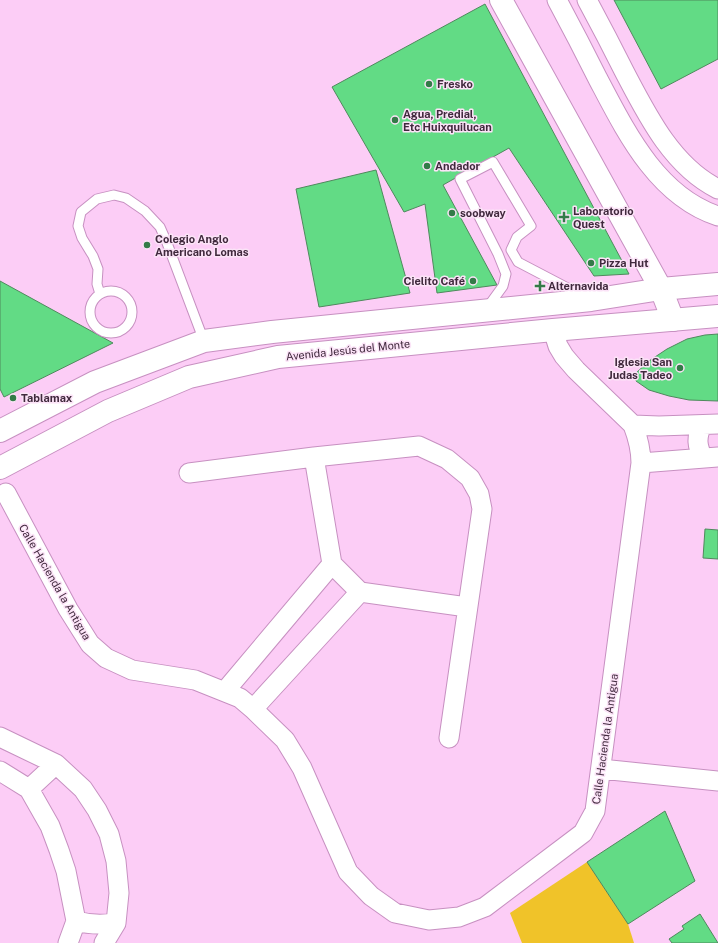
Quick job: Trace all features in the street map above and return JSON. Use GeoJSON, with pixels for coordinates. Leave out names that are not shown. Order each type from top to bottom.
{"type":"FeatureCollection","features":[{"type":"Feature","properties":{"kind":"main road"},"geometry":{"type":"LineString","coordinates":[[501,0],[661,289],[673,320]]}},
{"type":"Feature","properties":{"kind":"main road"},"geometry":{"type":"LineString","coordinates":[[0,430],[95,382],[204,341],[272,332],[591,300],[661,289],[718,284]]}},
{"type":"Feature","properties":{"kind":"main road","name":"Avenida Jesús del Monte"},"geometry":{"type":"LineString","coordinates":[[0,468],[108,411],[189,377],[278,357],[554,330],[718,316]]}},
{"type":"Feature","properties":{"kind":"street"},"geometry":{"type":"LineString","coordinates":[[557,0],[617,115],[637,149],[665,182],[687,201],[718,216]]}},
{"type":"Feature","properties":{"kind":"street"},"geometry":{"type":"LineString","coordinates":[[587,0],[641,102],[660,134],[686,165],[706,183],[718,189]]}},
{"type":"Feature","properties":{"kind":"street"},"geometry":{"type":"LineString","coordinates":[[554,330],[558,346],[564,356],[576,370],[634,425],[710,425]]}},
{"type":"Feature","properties":{"kind":"street","name":"Calle Hacienda la Antigua"},"geometry":{"type":"LineString","coordinates":[[6,493],[68,609],[90,644],[106,658],[132,670],[195,680],[240,698],[285,740],[302,768],[348,872],[371,896],[395,913],[429,920],[459,917],[485,907],[583,833],[595,811],[641,463],[640,444],[634,425]]}},
{"type":"Feature","properties":{"kind":"street"},"geometry":{"type":"LineString","coordinates":[[710,425],[698,433],[697,442],[699,450],[711,457]]}},
{"type":"Feature","properties":{"kind":"street"},"geometry":{"type":"LineString","coordinates":[[189,473],[314,457],[419,446],[447,459],[470,478],[479,494],[482,509],[449,738]]}},
{"type":"Feature","properties":{"kind":"street"},"geometry":{"type":"LineString","coordinates":[[314,457],[332,564],[360,592],[467,607]]}},
{"type":"Feature","properties":{"kind":"street"},"geometry":{"type":"LineString","coordinates":[[641,463],[711,457]]}},
{"type":"Feature","properties":{"kind":"street"},"geometry":{"type":"LineString","coordinates":[[225,692],[332,564]]}},
{"type":"Feature","properties":{"kind":"street"},"geometry":{"type":"LineString","coordinates":[[253,709],[360,592]]}},
{"type":"Feature","properties":{"kind":"street"},"geometry":{"type":"LineString","coordinates":[[0,737],[56,764],[83,789],[97,810],[109,834],[116,861],[119,892],[116,923],[104,943]]}},
{"type":"Feature","properties":{"kind":"street"},"geometry":{"type":"LineString","coordinates":[[29,789],[56,764]]}},
{"type":"Feature","properties":{"kind":"street"},"geometry":{"type":"LineString","coordinates":[[601,769],[718,781]]}},
{"type":"Feature","properties":{"kind":"street"},"geometry":{"type":"LineString","coordinates":[[0,771],[29,789],[50,826],[66,872],[76,921],[68,943]]}},
{"type":"Feature","properties":{"kind":"street"},"geometry":{"type":"LineString","coordinates":[[76,921],[89,925],[116,923]]}},
{"type":"Feature","properties":{"kind":"lane"},"geometry":{"type":"LineString","coordinates":[[485,311],[503,286],[506,274],[498,254],[460,180],[492,162],[531,226],[517,237],[510,250],[518,262],[591,300]]}},
{"type":"Feature","properties":{"kind":"lane"},"geometry":{"type":"LineString","coordinates":[[100,294],[97,284],[98,269],[93,256],[82,238],[78,226],[81,212],[97,199],[114,195],[126,198],[145,211],[160,227],[204,341]]}},
{"type":"Feature","properties":{"kind":"lane"},"geometry":{"type":"LineString","coordinates":[[111,290],[123,294],[131,303],[132,315],[127,326],[117,332],[105,332],[96,326],[90,314],[92,303],[100,294],[111,290]]}},
{"type":"Feature","properties":{"kind":"shaded area"},"geometry":{"type":"Polygon","coordinates":[[[587,862],[628,924],[634,943],[522,943],[510,913],[587,862]]]}},
{"type":"Feature","properties":{"kind":"building"},"geometry":{"type":"Polygon","coordinates":[[[614,0],[718,0],[718,59],[661,89],[614,0]]]}},
{"type":"Feature","properties":{"kind":"building","name":"Andador"},"geometry":{"type":"Polygon","coordinates":[[[485,4],[629,274],[594,276],[509,148],[443,185],[497,285],[437,293],[425,204],[404,212],[332,87],[485,4]]]}},
{"type":"Feature","properties":{"kind":"building"},"geometry":{"type":"Polygon","coordinates":[[[376,170],[410,293],[319,307],[296,189],[376,170]]]}},
{"type":"Feature","properties":{"kind":"building"},"geometry":{"type":"Polygon","coordinates":[[[0,281],[113,343],[4,397],[0,389],[0,281]]]}},
{"type":"Feature","properties":{"kind":"building","name":"Iglesia San Judas Tadeo"},"geometry":{"type":"Polygon","coordinates":[[[718,334],[718,401],[689,400],[669,396],[649,390],[636,381],[635,374],[649,361],[667,349],[687,339],[718,334]]]}},
{"type":"Feature","properties":{"kind":"building"},"geometry":{"type":"Polygon","coordinates":[[[705,529],[718,530],[718,559],[703,558],[705,529]]]}},
{"type":"Feature","properties":{"kind":"building"},"geometry":{"type":"Polygon","coordinates":[[[665,811],[695,881],[628,924],[587,862],[665,811]]]}},
{"type":"Feature","properties":{"kind":"building"},"geometry":{"type":"Polygon","coordinates":[[[700,914],[718,943],[672,943],[669,939],[684,929],[682,926],[700,914]]]}},
{"type":"Feature","properties":{"kind":"place","name":"Fresko"},"geometry":{"type":"Point","coordinates":[429,84]}},
{"type":"Feature","properties":{"kind":"place","name":"Agua, Predial, Etc Huixquilucan"},"geometry":{"type":"Point","coordinates":[395,120]}},
{"type":"Feature","properties":{"kind":"place","name":"Andador"},"geometry":{"type":"Point","coordinates":[427,166]}},
{"type":"Feature","properties":{"kind":"place","name":"soobway"},"geometry":{"type":"Point","coordinates":[452,213]}},
{"type":"Feature","properties":{"kind":"place","name":"Laboratorio Quest"},"geometry":{"type":"Point","coordinates":[564,217]}},
{"type":"Feature","properties":{"kind":"place","name":"Colegio Anglo Americano Lomas"},"geometry":{"type":"Point","coordinates":[147,245]}},
{"type":"Feature","properties":{"kind":"place","name":"Pizza Hut"},"geometry":{"type":"Point","coordinates":[591,263]}},
{"type":"Feature","properties":{"kind":"place","name":"Cielito Café"},"geometry":{"type":"Point","coordinates":[473,281]}},
{"type":"Feature","properties":{"kind":"place","name":"Alternavida"},"geometry":{"type":"Point","coordinates":[540,286]}},
{"type":"Feature","properties":{"kind":"place","name":"Iglesia San Judas Tadeo"},"geometry":{"type":"Point","coordinates":[680,368]}},
{"type":"Feature","properties":{"kind":"place","name":"Tablamax"},"geometry":{"type":"Point","coordinates":[13,398]}}]}
